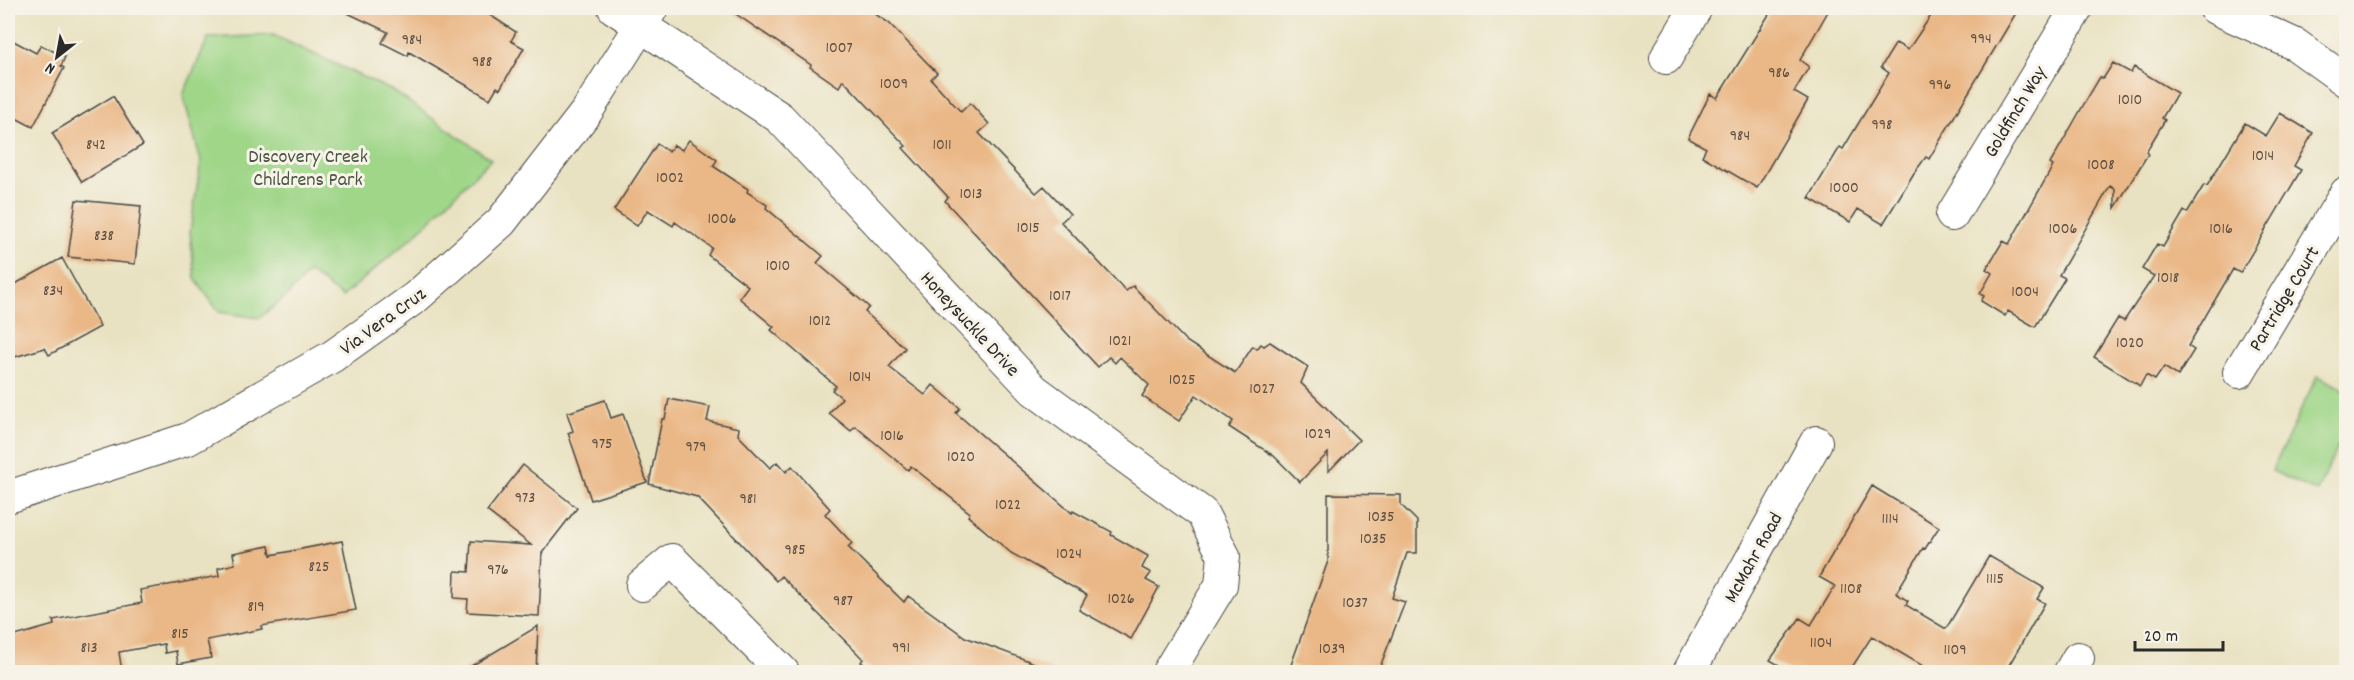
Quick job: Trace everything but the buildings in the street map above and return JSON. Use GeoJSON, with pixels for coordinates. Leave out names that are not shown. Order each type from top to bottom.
{"type":"FeatureCollection","features":[{"type":"Feature","properties":{"kind":"street","name":"Honeysuckle Drive"},"geometry":{"type":"LineString","coordinates":[[614,8],[647,16],[780,118],[1034,390],[1202,513],[1224,556],[1221,585],[1168,672]]}},
{"type":"Feature","properties":{"kind":"street"},"geometry":{"type":"LineString","coordinates":[[1666,58],[1696,8]]}},
{"type":"Feature","properties":{"kind":"street","name":"Goldfinch Way"},"geometry":{"type":"LineString","coordinates":[[1952,215],[2077,8]]}},
{"type":"Feature","properties":{"kind":"street"},"geometry":{"type":"LineString","coordinates":[[2215,8],[2296,45],[2346,81]]}},
{"type":"Feature","properties":{"kind":"street","name":"Via Vera Cruz"},"geometry":{"type":"LineString","coordinates":[[8,497],[188,439],[333,356],[416,297],[501,222],[587,111],[647,16]]}},
{"type":"Feature","properties":{"kind":"street","name":"Partridge Court"},"geometry":{"type":"LineString","coordinates":[[2239,372],[2346,193]]}},
{"type":"Feature","properties":{"kind":"street","name":"McMahr Road"},"geometry":{"type":"LineString","coordinates":[[1689,672],[1816,442]]}},
{"type":"Feature","properties":{"kind":"street"},"geometry":{"type":"LineString","coordinates":[[642,585],[672,560],[783,672]]}},
{"type":"Feature","properties":{"kind":"green space","name":"Discovery Creek Childrens Park"},"geometry":{"type":"Polygon","coordinates":[[[273,35],[393,91],[491,159],[415,235],[342,297],[309,272],[288,295],[259,318],[219,312],[195,279],[190,232],[201,161],[183,95],[208,38],[273,35]]]}},
{"type":"Feature","properties":{"kind":"green space"},"geometry":{"type":"Polygon","coordinates":[[[2317,376],[2346,390],[2346,429],[2317,492],[2272,471],[2317,376]]]}}]}
